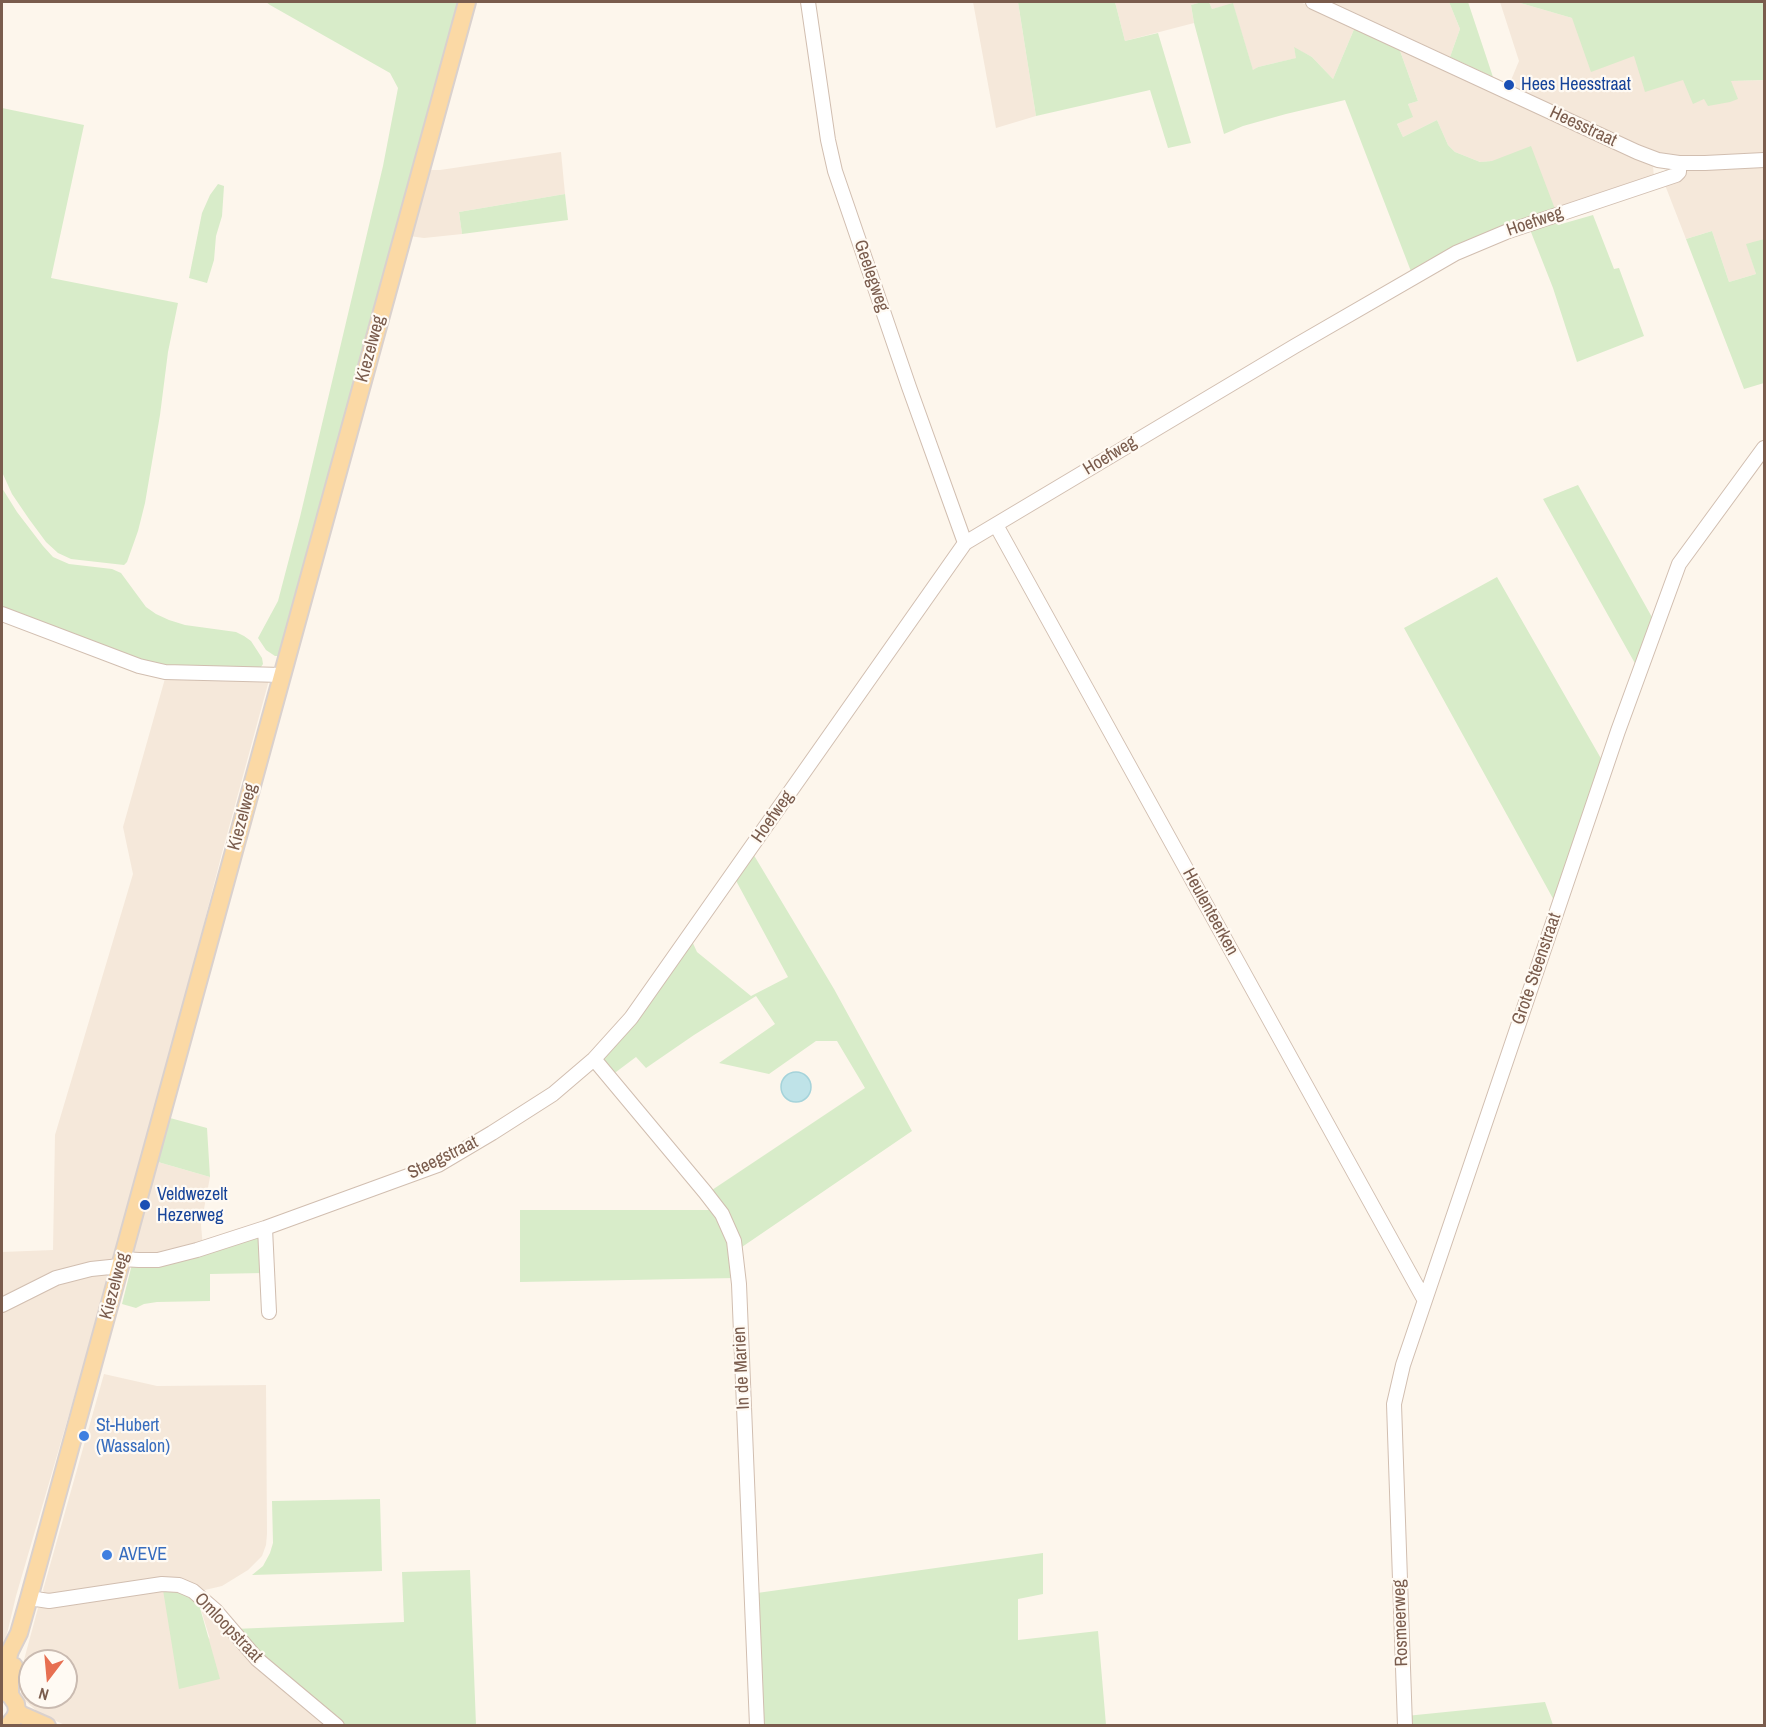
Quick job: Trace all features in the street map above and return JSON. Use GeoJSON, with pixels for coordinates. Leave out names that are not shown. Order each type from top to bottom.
{"type":"FeatureCollection","features":[{"type":"Feature","properties":{"kind":"main road","name":"Kiezelweg"},"geometry":{"type":"LineString","coordinates":[[2,1678],[29,1598],[467,2]]}},
{"type":"Feature","properties":{"kind":"main road","name":"Kiezelweg"},"geometry":{"type":"LineString","coordinates":[[15,1721],[14,1700],[6,1693],[17,1655],[19,1633]]}},
{"type":"Feature","properties":{"kind":"main road"},"geometry":{"type":"LineString","coordinates":[[15,1721],[22,1715],[47,1725]]}},
{"type":"Feature","properties":{"kind":"street","name":"Geelegweg"},"geometry":{"type":"LineString","coordinates":[[808,2],[828,140],[835,171],[965,543]]}},
{"type":"Feature","properties":{"kind":"street","name":"Heesstraat"},"geometry":{"type":"LineString","coordinates":[[1313,2],[1637,153],[1658,160],[1679,163],[1764,160]]}},
{"type":"Feature","properties":{"kind":"street","name":"Hoefweg"},"geometry":{"type":"LineString","coordinates":[[691,935],[965,543],[1295,346],[1456,253],[1506,232],[1676,175],[1679,172],[1679,163]]}},
{"type":"Feature","properties":{"kind":"street","name":"Grote Steenstraat"},"geometry":{"type":"LineString","coordinates":[[1398,1520],[1394,1404],[1402,1365],[1424,1299],[1618,732],[1678,564],[1764,448]]}},
{"type":"Feature","properties":{"kind":"street","name":"Heulenteerken"},"geometry":{"type":"LineString","coordinates":[[996,525],[1424,1299]]}},
{"type":"Feature","properties":{"kind":"street"},"geometry":{"type":"LineString","coordinates":[[2,614],[139,666],[165,672],[282,675]]}},
{"type":"Feature","properties":{"kind":"street","name":"Steegstraat"},"geometry":{"type":"LineString","coordinates":[[2,1305],[56,1278],[121,1263],[158,1260],[197,1250],[265,1228],[438,1165],[553,1094],[594,1059],[631,1018],[691,935]]}},
{"type":"Feature","properties":{"kind":"street","name":"In de Marien"},"geometry":{"type":"LineString","coordinates":[[594,1059],[722,1214],[734,1241],[739,1284],[757,1725]]}},
{"type":"Feature","properties":{"kind":"street"},"geometry":{"type":"LineString","coordinates":[[265,1228],[269,1312]]}},
{"type":"Feature","properties":{"kind":"street","name":"Rosmeerweg"},"geometry":{"type":"LineString","coordinates":[[1398,1520],[1405,1725]]}},
{"type":"Feature","properties":{"kind":"street","name":"Omloopstraat"},"geometry":{"type":"LineString","coordinates":[[29,1598],[49,1602],[162,1584],[194,1591],[206,1600],[256,1659],[337,1725]]}},
{"type":"Feature","properties":{"kind":"shaded area"},"geometry":{"type":"Polygon","coordinates":[[[973,2],[1018,2],[1036,116],[996,128],[973,2]]]}},
{"type":"Feature","properties":{"kind":"shaded area"},"geometry":{"type":"Polygon","coordinates":[[[1115,2],[1202,2],[1191,5],[1194,23],[1125,41],[1115,2]]]}},
{"type":"Feature","properties":{"kind":"shaded area"},"geometry":{"type":"Polygon","coordinates":[[[1209,2],[1300,2],[1355,27],[1333,79],[1312,57],[1294,48],[1297,58],[1258,67],[1253,71],[1233,4],[1212,9],[1209,2]]]}},
{"type":"Feature","properties":{"kind":"shaded area"},"geometry":{"type":"Polygon","coordinates":[[[1330,2],[1449,2],[1460,29],[1450,57],[1330,2]]]}},
{"type":"Feature","properties":{"kind":"shaded area"},"geometry":{"type":"Polygon","coordinates":[[[1500,2],[1517,2],[1572,18],[1634,56],[1683,80],[1764,80],[1764,154],[1678,158],[1661,155],[1621,139],[1509,85],[1519,61],[1500,2]]]}},
{"type":"Feature","properties":{"kind":"shaded area"},"geometry":{"type":"Polygon","coordinates":[[[1399,48],[1653,165],[1654,179],[1555,209],[1492,161],[1480,162],[1455,152],[1448,145],[1437,120],[1403,137],[1397,124],[1412,117],[1408,104],[1418,101],[1399,48]]]}},
{"type":"Feature","properties":{"kind":"shaded area"},"geometry":{"type":"Polygon","coordinates":[[[561,152],[565,194],[459,212],[462,234],[424,238],[409,236],[428,166],[431,170],[440,170],[561,152]]]}},
{"type":"Feature","properties":{"kind":"shaded area"},"geometry":{"type":"Polygon","coordinates":[[[1764,165],[1764,239],[1747,245],[1756,274],[1729,282],[1712,231],[1686,239],[1665,185],[1685,174],[1687,169],[1764,165]]]}},
{"type":"Feature","properties":{"kind":"shaded area"},"geometry":{"type":"Polygon","coordinates":[[[166,675],[269,680],[114,1261],[2,1300],[2,1252],[53,1250],[55,1135],[133,874],[123,827],[166,675]]]}},
{"type":"Feature","properties":{"kind":"shaded area"},"geometry":{"type":"Polygon","coordinates":[[[158,1162],[210,1177],[201,1225],[203,1247],[158,1257],[132,1256],[158,1162]]]}},
{"type":"Feature","properties":{"kind":"shaded area"},"geometry":{"type":"Polygon","coordinates":[[[100,1274],[110,1274],[16,1596],[2,1655],[2,1312],[51,1286],[100,1274]]]}},
{"type":"Feature","properties":{"kind":"shaded area"},"geometry":{"type":"Polygon","coordinates":[[[104,1374],[157,1386],[266,1385],[266,1545],[262,1556],[248,1570],[222,1586],[205,1590],[45,1595],[43,1590],[104,1374]]]}},
{"type":"Feature","properties":{"kind":"shaded area"},"geometry":{"type":"Polygon","coordinates":[[[163,1590],[210,1639],[197,1597],[330,1725],[65,1725],[40,1714],[34,1709],[78,1709],[78,1649],[27,1649],[38,1608],[163,1590]]]}},
{"type":"Feature","properties":{"kind":"green space"},"geometry":{"type":"Polygon","coordinates":[[[266,2],[459,2],[341,426],[280,656],[275,656],[266,650],[258,638],[278,601],[300,517],[383,166],[398,88],[390,73],[266,2]]]}},
{"type":"Feature","properties":{"kind":"green space"},"geometry":{"type":"Polygon","coordinates":[[[1018,2],[1115,2],[1125,41],[1158,33],[1191,143],[1168,148],[1150,90],[1036,116],[1018,2]]]}},
{"type":"Feature","properties":{"kind":"green space"},"geometry":{"type":"Polygon","coordinates":[[[1209,2],[1212,9],[1233,3],[1253,70],[1296,58],[1294,47],[1312,57],[1333,79],[1355,27],[1399,48],[1418,101],[1408,104],[1413,117],[1397,124],[1403,137],[1437,120],[1448,145],[1455,152],[1480,162],[1492,161],[1531,146],[1555,209],[1412,274],[1345,100],[1243,126],[1224,134],[1191,5],[1209,2]]]}},
{"type":"Feature","properties":{"kind":"green space"},"geometry":{"type":"Polygon","coordinates":[[[1449,2],[1468,2],[1493,77],[1450,57],[1460,29],[1449,2]]]}},
{"type":"Feature","properties":{"kind":"green space"},"geometry":{"type":"Polygon","coordinates":[[[1517,2],[1764,2],[1764,80],[1731,81],[1738,99],[1708,106],[1704,99],[1693,104],[1683,80],[1645,92],[1634,56],[1591,72],[1572,18],[1517,2]]]}},
{"type":"Feature","properties":{"kind":"green space"},"geometry":{"type":"Polygon","coordinates":[[[2,108],[84,125],[51,278],[178,303],[168,352],[145,503],[138,531],[124,565],[71,559],[58,553],[46,542],[29,519],[12,494],[2,472],[2,108]]]}},
{"type":"Feature","properties":{"kind":"green space"},"geometry":{"type":"Polygon","coordinates":[[[218,184],[224,186],[222,216],[216,236],[214,260],[207,283],[189,278],[202,213],[218,184]]]}},
{"type":"Feature","properties":{"kind":"green space"},"geometry":{"type":"Polygon","coordinates":[[[565,194],[568,220],[462,234],[459,212],[565,194]]]}},
{"type":"Feature","properties":{"kind":"green space"},"geometry":{"type":"Polygon","coordinates":[[[1593,215],[1614,269],[1619,268],[1644,336],[1577,362],[1553,288],[1529,227],[1556,218],[1558,225],[1593,215]]]}},
{"type":"Feature","properties":{"kind":"green space"},"geometry":{"type":"Polygon","coordinates":[[[1712,231],[1729,282],[1756,274],[1746,244],[1764,239],[1764,383],[1744,389],[1686,239],[1712,231]]]}},
{"type":"Feature","properties":{"kind":"green space"},"geometry":{"type":"Polygon","coordinates":[[[1578,485],[1653,619],[1637,667],[1543,499],[1578,485]]]}},
{"type":"Feature","properties":{"kind":"green space"},"geometry":{"type":"Polygon","coordinates":[[[2,488],[17,512],[53,557],[69,564],[112,569],[121,573],[146,607],[169,620],[185,625],[236,632],[244,636],[251,641],[262,658],[263,664],[259,670],[165,668],[139,663],[2,611],[2,488]]]}},
{"type":"Feature","properties":{"kind":"green space"},"geometry":{"type":"Polygon","coordinates":[[[1497,577],[1603,762],[1556,904],[1404,628],[1497,577]]]}},
{"type":"Feature","properties":{"kind":"green space"},"geometry":{"type":"Polygon","coordinates":[[[752,852],[834,989],[912,1131],[739,1249],[709,1192],[865,1088],[837,1041],[816,1041],[769,1074],[719,1063],[775,1024],[756,996],[646,1068],[636,1057],[612,1075],[603,1063],[603,1058],[691,939],[697,952],[751,996],[788,977],[734,877],[752,852]]]}},
{"type":"Feature","properties":{"kind":"green space"},"geometry":{"type":"Polygon","coordinates":[[[170,1118],[207,1128],[210,1177],[158,1162],[170,1118]]]}},
{"type":"Feature","properties":{"kind":"green space"},"geometry":{"type":"Polygon","coordinates":[[[520,1210],[715,1210],[726,1227],[736,1278],[520,1282],[520,1210]]]}},
{"type":"Feature","properties":{"kind":"green space"},"geometry":{"type":"Polygon","coordinates":[[[256,1237],[260,1241],[264,1273],[210,1274],[210,1301],[157,1302],[136,1308],[122,1304],[132,1264],[256,1237]]]}},
{"type":"Feature","properties":{"kind":"green space"},"geometry":{"type":"Polygon","coordinates":[[[380,1499],[382,1571],[252,1575],[263,1566],[273,1543],[272,1501],[380,1499]]]}},
{"type":"Feature","properties":{"kind":"green space"},"geometry":{"type":"Polygon","coordinates":[[[1043,1553],[1043,1594],[1018,1599],[1018,1640],[1098,1631],[1106,1725],[762,1725],[757,1593],[1043,1553]]]}},
{"type":"Feature","properties":{"kind":"green space"},"geometry":{"type":"Polygon","coordinates":[[[470,1570],[476,1725],[342,1725],[281,1677],[234,1629],[404,1622],[402,1572],[470,1570]]]}},
{"type":"Feature","properties":{"kind":"green space"},"geometry":{"type":"Polygon","coordinates":[[[163,1590],[172,1590],[197,1597],[220,1679],[179,1689],[163,1590]]]}},
{"type":"Feature","properties":{"kind":"green space"},"geometry":{"type":"Polygon","coordinates":[[[1545,1702],[1553,1725],[1407,1725],[1406,1716],[1545,1702]]]}},
{"type":"Feature","properties":{"kind":"water"},"geometry":{"type":"Polygon","coordinates":[[[796,1072],[807,1076],[811,1087],[807,1098],[796,1102],[785,1098],[781,1087],[785,1076],[796,1072]]]}},
{"type":"Feature","properties":{"kind":"place","name":"Hees Heesstraat"},"geometry":{"type":"Point","coordinates":[1509,85]}},
{"type":"Feature","properties":{"kind":"place","name":"Veldwezelt Hezerweg"},"geometry":{"type":"Point","coordinates":[145,1205]}},
{"type":"Feature","properties":{"kind":"place","name":"St-Hubert (Wassalon)"},"geometry":{"type":"Point","coordinates":[84,1436]}},
{"type":"Feature","properties":{"kind":"place","name":"AVEVE"},"geometry":{"type":"Point","coordinates":[107,1555]}}]}
